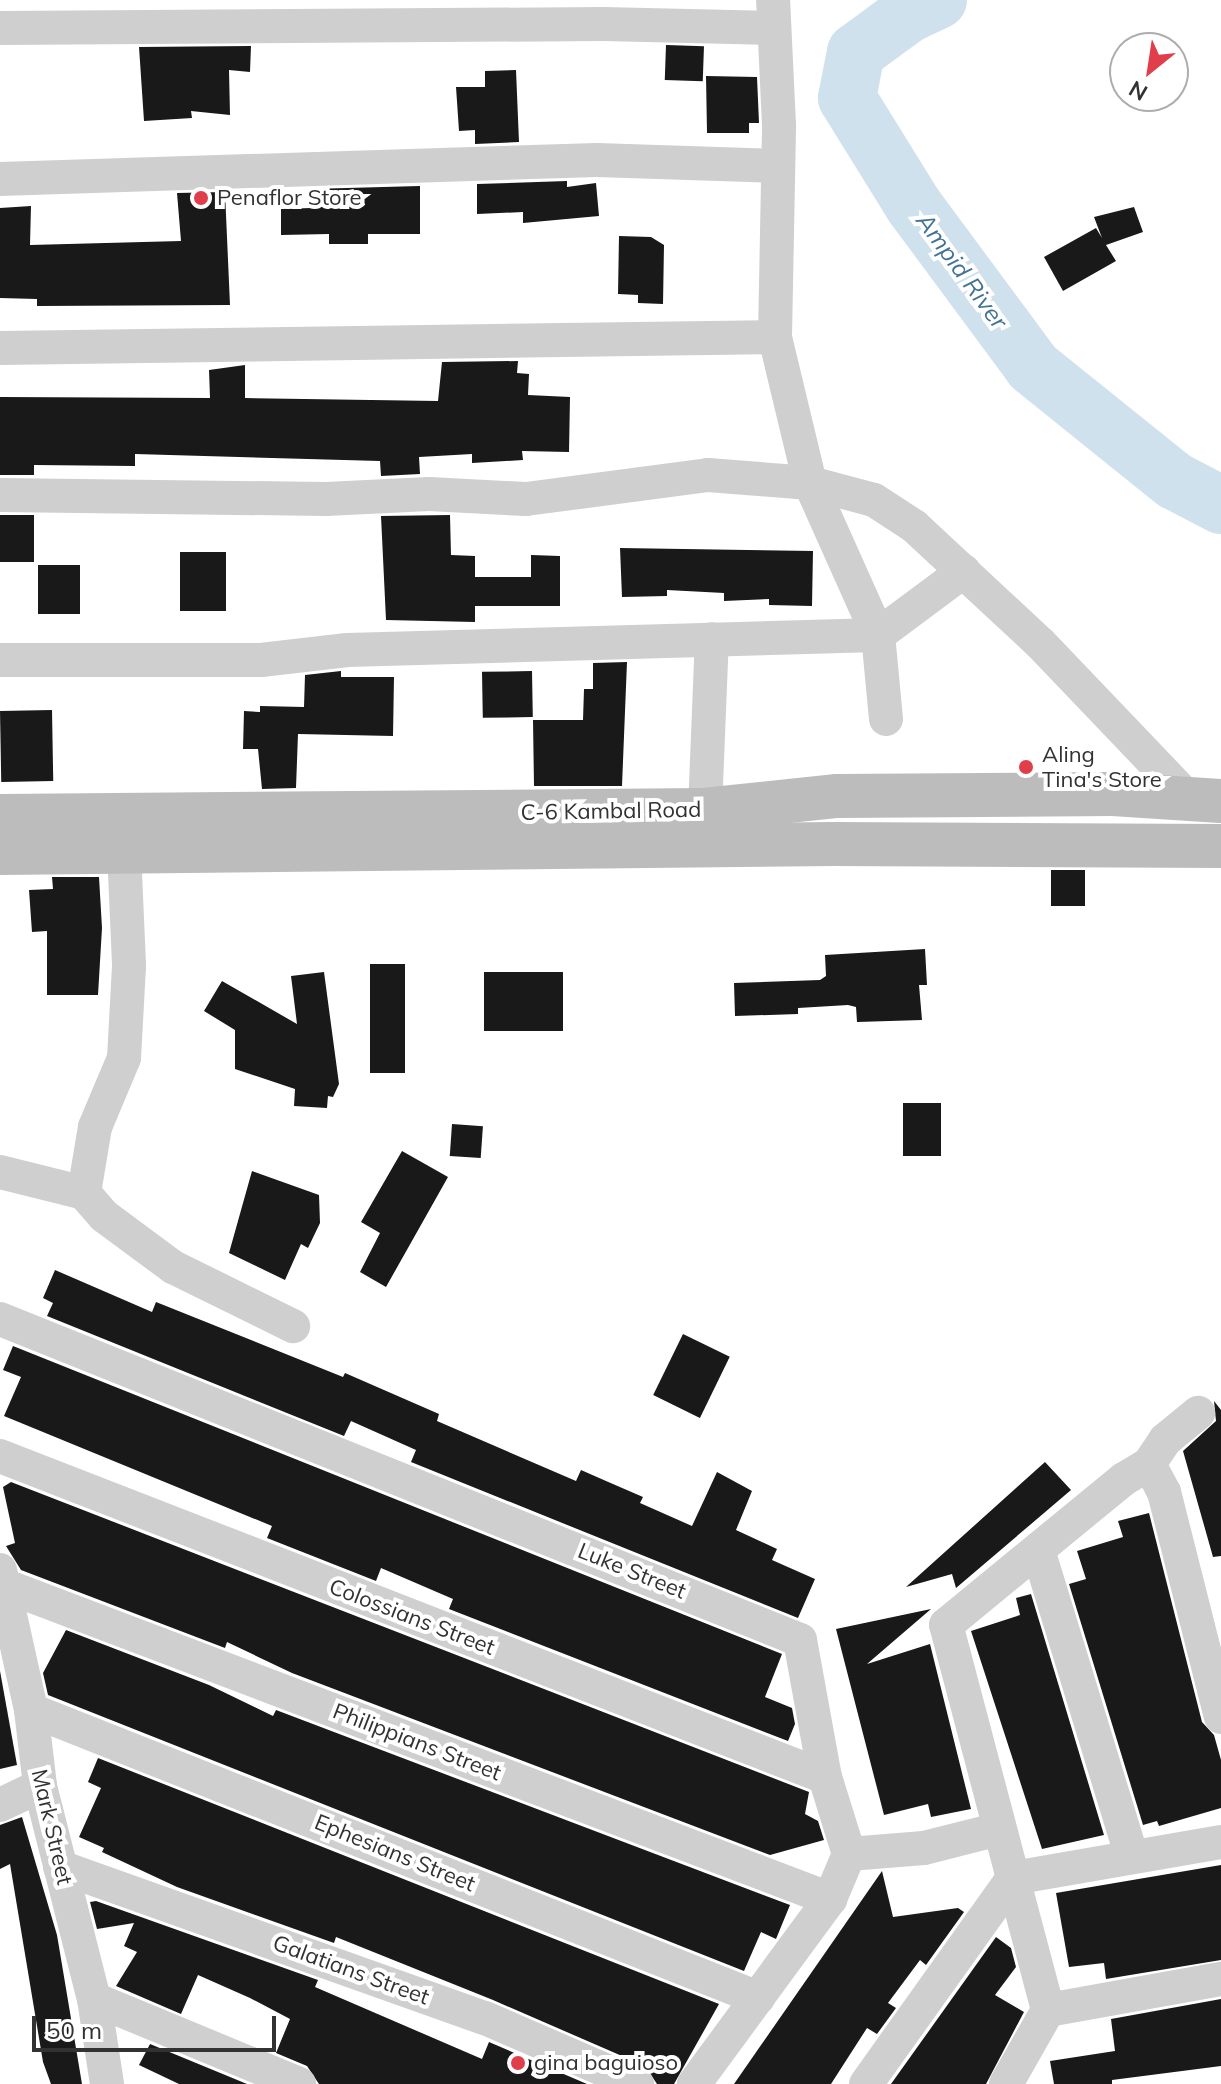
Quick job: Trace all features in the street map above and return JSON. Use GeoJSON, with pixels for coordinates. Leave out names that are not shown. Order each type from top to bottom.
{"type":"FeatureCollection","features":[{"type":"Feature","properties":{"kind":"main road","name":"C-6 Kambal Road"},"geometry":{"type":"LineString","coordinates":[[704,830],[837,796],[1113,794],[1206,800]]}},
{"type":"Feature","properties":{"kind":"main road","name":"C-6 Kambal Road"},"geometry":{"type":"LineString","coordinates":[[0,816],[123,834]]}},
{"type":"Feature","properties":{"kind":"main road","name":"C-6 Kambal Road"},"geometry":{"type":"LineString","coordinates":[[0,853],[123,834],[704,830],[834,844],[1221,846]]}},
{"type":"Feature","properties":{"kind":"street"},"geometry":{"type":"LineString","coordinates":[[0,28],[603,24],[773,14],[777,166],[775,337],[810,483],[878,635],[886,719]]}},
{"type":"Feature","properties":{"kind":"street"},"geometry":{"type":"LineString","coordinates":[[0,179],[597,160],[777,166]]}},
{"type":"Feature","properties":{"kind":"street"},"geometry":{"type":"LineString","coordinates":[[0,348],[775,337]]}},
{"type":"Feature","properties":{"kind":"street"},"geometry":{"type":"LineString","coordinates":[[0,495],[326,499],[429,494],[526,499],[708,475],[810,483],[874,500],[914,526],[1206,800]]}},
{"type":"Feature","properties":{"kind":"street"},"geometry":{"type":"LineString","coordinates":[[0,660],[261,660],[347,650],[878,635],[918,610],[964,571]]}},
{"type":"Feature","properties":{"kind":"street"},"geometry":{"type":"LineString","coordinates":[[704,830],[712,639]]}},
{"type":"Feature","properties":{"kind":"street"},"geometry":{"type":"LineString","coordinates":[[84,1193],[95,1127],[124,1058],[129,966],[123,834]]}},
{"type":"Feature","properties":{"kind":"street"},"geometry":{"type":"LineString","coordinates":[[0,1172],[84,1193],[104,1216],[173,1267],[293,1326]]}},
{"type":"Feature","properties":{"kind":"street","name":"Luke Street"},"geometry":{"type":"LineString","coordinates":[[0,1319],[787,1632],[800,1640],[805,1652],[825,1777],[849,1854]]}},
{"type":"Feature","properties":{"kind":"street"},"geometry":{"type":"LineString","coordinates":[[1006,2084],[1048,2010],[946,1625],[1149,1464],[1165,1440],[1198,1413]]}},
{"type":"Feature","properties":{"kind":"street","name":"Colossians Street"},"geometry":{"type":"LineString","coordinates":[[0,1456],[825,1777]]}},
{"type":"Feature","properties":{"kind":"street"},"geometry":{"type":"LineString","coordinates":[[1149,1464],[1164,1492],[1221,1717]]}},
{"type":"Feature","properties":{"kind":"street"},"geometry":{"type":"LineString","coordinates":[[1038,1550],[1131,1855]]}},
{"type":"Feature","properties":{"kind":"street","name":"Mark Street"},"geometry":{"type":"LineString","coordinates":[[2,1577],[31,1710],[40,1786],[94,1999],[107,2084]]}},
{"type":"Feature","properties":{"kind":"street","name":"Philippians Street"},"geometry":{"type":"LineString","coordinates":[[2,1577],[830,1899]]}},
{"type":"Feature","properties":{"kind":"street","name":"Ephesians Street"},"geometry":{"type":"LineString","coordinates":[[31,1710],[758,1998]]}},
{"type":"Feature","properties":{"kind":"street"},"geometry":{"type":"LineString","coordinates":[[0,1805],[40,1786]]}},
{"type":"Feature","properties":{"kind":"street"},"geometry":{"type":"LineString","coordinates":[[694,2084],[830,1899],[849,1854],[924,1848],[999,1829]]}},
{"type":"Feature","properties":{"kind":"street"},"geometry":{"type":"LineString","coordinates":[[866,2084],[1013,1878],[1131,1855],[1221,1842]]}},
{"type":"Feature","properties":{"kind":"street","name":"Galatians Street"},"geometry":{"type":"LineString","coordinates":[[60,1867],[485,2018],[637,2084]]}},
{"type":"Feature","properties":{"kind":"street"},"geometry":{"type":"LineString","coordinates":[[1048,2010],[1221,1979]]}},
{"type":"Feature","properties":{"kind":"street"},"geometry":{"type":"LineString","coordinates":[[94,1999],[299,2084]]}},
{"type":"Feature","properties":{"kind":"building"},"geometry":{"type":"Polygon","coordinates":[[[666,45],[704,46],[703,81],[665,80],[666,45]]]}},
{"type":"Feature","properties":{"kind":"building"},"geometry":{"type":"Polygon","coordinates":[[[251,46],[250,72],[229,70],[230,115],[191,111],[192,118],[144,121],[139,47],[251,46]]]}},
{"type":"Feature","properties":{"kind":"building"},"geometry":{"type":"Polygon","coordinates":[[[516,70],[519,142],[475,144],[475,130],[459,131],[456,87],[485,87],[485,71],[516,70]]]}},
{"type":"Feature","properties":{"kind":"building"},"geometry":{"type":"Polygon","coordinates":[[[706,76],[757,77],[759,123],[749,123],[749,133],[707,133],[706,76]]]}},
{"type":"Feature","properties":{"kind":"building"},"geometry":{"type":"Polygon","coordinates":[[[567,181],[567,187],[596,183],[599,216],[523,223],[523,212],[477,214],[477,184],[567,181]]]}},
{"type":"Feature","properties":{"kind":"building"},"geometry":{"type":"Polygon","coordinates":[[[420,186],[420,234],[368,234],[368,244],[329,244],[329,234],[281,235],[281,209],[311,208],[310,189],[420,186]]]}},
{"type":"Feature","properties":{"kind":"building"},"geometry":{"type":"Polygon","coordinates":[[[225,192],[230,305],[37,306],[37,299],[0,298],[0,208],[31,206],[30,245],[181,241],[177,193],[225,192]]]}},
{"type":"Feature","properties":{"kind":"building"},"geometry":{"type":"Polygon","coordinates":[[[1134,207],[1143,232],[1106,245],[1116,261],[1063,291],[1044,257],[1096,228],[1102,238],[1094,217],[1134,207]]]}},
{"type":"Feature","properties":{"kind":"building"},"geometry":{"type":"Polygon","coordinates":[[[619,236],[651,237],[664,245],[663,304],[638,303],[638,295],[618,294],[619,236]]]}},
{"type":"Feature","properties":{"kind":"building"},"geometry":{"type":"Polygon","coordinates":[[[518,361],[517,373],[529,374],[528,395],[570,397],[569,452],[522,451],[523,460],[472,463],[472,454],[419,457],[420,474],[381,476],[380,461],[135,454],[135,466],[34,465],[34,475],[0,475],[0,397],[210,398],[209,370],[245,365],[245,398],[438,401],[442,362],[518,361]]]}},
{"type":"Feature","properties":{"kind":"building"},"geometry":{"type":"Polygon","coordinates":[[[0,515],[34,515],[34,562],[0,562],[0,515]]]}},
{"type":"Feature","properties":{"kind":"building"},"geometry":{"type":"Polygon","coordinates":[[[450,515],[451,555],[475,556],[475,577],[531,577],[531,555],[560,556],[560,606],[475,606],[475,622],[386,620],[381,516],[450,515]]]}},
{"type":"Feature","properties":{"kind":"building"},"geometry":{"type":"Polygon","coordinates":[[[620,548],[813,551],[812,606],[769,605],[769,599],[724,601],[724,593],[667,590],[667,596],[622,597],[620,548]]]}},
{"type":"Feature","properties":{"kind":"building"},"geometry":{"type":"Polygon","coordinates":[[[180,552],[226,552],[226,611],[180,611],[180,552]]]}},
{"type":"Feature","properties":{"kind":"building"},"geometry":{"type":"Polygon","coordinates":[[[38,565],[80,565],[80,614],[38,614],[38,565]]]}},
{"type":"Feature","properties":{"kind":"building"},"geometry":{"type":"Polygon","coordinates":[[[627,662],[622,786],[534,786],[533,720],[583,720],[584,689],[593,689],[593,663],[627,662]]]}},
{"type":"Feature","properties":{"kind":"building"},"geometry":{"type":"Polygon","coordinates":[[[341,671],[341,677],[394,677],[393,736],[298,734],[296,788],[262,789],[258,749],[243,749],[244,711],[260,712],[260,706],[304,707],[305,675],[341,671]]]}},
{"type":"Feature","properties":{"kind":"building"},"geometry":{"type":"Polygon","coordinates":[[[532,671],[533,717],[483,718],[482,672],[532,671]]]}},
{"type":"Feature","properties":{"kind":"building"},"geometry":{"type":"Polygon","coordinates":[[[52,710],[53,781],[1,782],[0,711],[52,710]]]}},
{"type":"Feature","properties":{"kind":"building"},"geometry":{"type":"Polygon","coordinates":[[[1051,870],[1085,870],[1085,906],[1051,906],[1051,870]]]}},
{"type":"Feature","properties":{"kind":"building"},"geometry":{"type":"Polygon","coordinates":[[[52,877],[99,877],[102,928],[98,995],[47,995],[47,931],[32,932],[29,890],[53,889],[52,877]]]}},
{"type":"Feature","properties":{"kind":"building"},"geometry":{"type":"Polygon","coordinates":[[[925,949],[927,985],[919,985],[922,1020],[857,1022],[856,1007],[848,1005],[798,1008],[798,1014],[735,1016],[734,983],[820,980],[826,976],[825,955],[925,949]]]}},
{"type":"Feature","properties":{"kind":"building"},"geometry":{"type":"Polygon","coordinates":[[[370,964],[405,964],[405,1073],[370,1073],[370,964]]]}},
{"type":"Feature","properties":{"kind":"building"},"geometry":{"type":"Polygon","coordinates":[[[324,972],[339,1084],[333,1097],[328,1096],[327,1108],[294,1106],[295,1089],[235,1069],[235,1030],[204,1011],[222,981],[297,1024],[291,976],[324,972]]]}},
{"type":"Feature","properties":{"kind":"building"},"geometry":{"type":"Polygon","coordinates":[[[484,972],[563,972],[563,1031],[484,1031],[484,972]]]}},
{"type":"Feature","properties":{"kind":"building"},"geometry":{"type":"Polygon","coordinates":[[[903,1103],[941,1103],[941,1156],[903,1156],[903,1103]]]}},
{"type":"Feature","properties":{"kind":"building"},"geometry":{"type":"Polygon","coordinates":[[[452,1124],[483,1126],[481,1158],[450,1156],[452,1124]]]}},
{"type":"Feature","properties":{"kind":"building"},"geometry":{"type":"Polygon","coordinates":[[[402,1151],[448,1177],[386,1287],[360,1272],[380,1233],[361,1222],[402,1151]]]}},
{"type":"Feature","properties":{"kind":"building"},"geometry":{"type":"Polygon","coordinates":[[[252,1171],[319,1195],[320,1223],[308,1248],[301,1244],[285,1280],[229,1253],[252,1171]]]}},
{"type":"Feature","properties":{"kind":"building"},"geometry":{"type":"Polygon","coordinates":[[[55,1270],[152,1312],[156,1302],[343,1377],[345,1373],[439,1414],[437,1421],[576,1481],[581,1470],[643,1497],[640,1503],[692,1526],[717,1472],[752,1491],[736,1530],[777,1549],[772,1560],[815,1579],[798,1618],[411,1462],[416,1450],[351,1421],[344,1436],[47,1316],[53,1303],[43,1298],[55,1270]]]}},
{"type":"Feature","properties":{"kind":"building"},"geometry":{"type":"Polygon","coordinates":[[[683,1334],[730,1357],[700,1418],[653,1395],[683,1334]]]}},
{"type":"Feature","properties":{"kind":"building"},"geometry":{"type":"Polygon","coordinates":[[[13,1346],[782,1654],[765,1697],[792,1708],[795,1724],[788,1741],[449,1609],[453,1599],[381,1568],[376,1581],[267,1538],[272,1526],[4,1416],[21,1377],[3,1370],[13,1346]]]}},
{"type":"Feature","properties":{"kind":"building"},"geometry":{"type":"Polygon","coordinates":[[[1214,1401],[1221,1410],[1221,1556],[1213,1557],[1183,1451],[1216,1421],[1214,1401]]]}},
{"type":"Feature","properties":{"kind":"building"},"geometry":{"type":"Polygon","coordinates":[[[1045,1462],[1071,1490],[956,1588],[952,1574],[906,1587],[1045,1462]]]}},
{"type":"Feature","properties":{"kind":"building"},"geometry":{"type":"Polygon","coordinates":[[[11,1482],[809,1792],[805,1814],[818,1821],[824,1840],[770,1855],[292,1673],[227,1642],[225,1648],[21,1570],[6,1546],[15,1543],[3,1487],[11,1482]]]}},
{"type":"Feature","properties":{"kind":"building"},"geometry":{"type":"Polygon","coordinates":[[[1149,1513],[1202,1722],[1214,1735],[1221,1760],[1221,1808],[1159,1826],[1157,1821],[1143,1825],[1069,1584],[1086,1579],[1077,1551],[1123,1537],[1118,1521],[1149,1513]]]}},
{"type":"Feature","properties":{"kind":"building"},"geometry":{"type":"Polygon","coordinates":[[[1031,1594],[1104,1835],[1042,1849],[971,1631],[1020,1615],[1016,1598],[1031,1594]]]}},
{"type":"Feature","properties":{"kind":"building"},"geometry":{"type":"Polygon","coordinates":[[[931,1609],[867,1664],[930,1644],[971,1809],[931,1817],[928,1804],[884,1815],[836,1629],[931,1609]]]}},
{"type":"Feature","properties":{"kind":"building"},"geometry":{"type":"Polygon","coordinates":[[[66,1630],[209,1685],[273,1716],[276,1710],[790,1905],[776,1939],[761,1932],[744,1971],[48,1695],[43,1673],[66,1630]]]}},
{"type":"Feature","properties":{"kind":"building"},"geometry":{"type":"Polygon","coordinates":[[[0,1671],[17,1765],[0,1769],[0,1671]]]}},
{"type":"Feature","properties":{"kind":"building"},"geometry":{"type":"Polygon","coordinates":[[[98,1758],[719,2004],[674,2084],[657,2084],[645,2066],[493,2000],[336,1937],[334,1943],[177,1887],[102,1852],[104,1848],[79,1837],[101,1788],[88,1782],[98,1758]]]}},
{"type":"Feature","properties":{"kind":"building"},"geometry":{"type":"Polygon","coordinates":[[[22,1817],[57,1935],[82,2084],[51,2084],[43,2062],[10,1864],[0,1869],[0,1825],[22,1817]]]}},
{"type":"Feature","properties":{"kind":"building"},"geometry":{"type":"Polygon","coordinates":[[[1221,1865],[1221,1960],[1106,1979],[1104,1963],[1069,1967],[1056,1893],[1221,1865]]]}},
{"type":"Feature","properties":{"kind":"building"},"geometry":{"type":"Polygon","coordinates":[[[882,1871],[893,1917],[958,1908],[964,1912],[926,1965],[920,1960],[888,2003],[896,2008],[877,2034],[867,2028],[831,2084],[734,2084],[882,1871]]]}},
{"type":"Feature","properties":{"kind":"building"},"geometry":{"type":"Polygon","coordinates":[[[96,1901],[318,1980],[315,1987],[482,2059],[489,2042],[587,2084],[319,2084],[307,2066],[276,2053],[290,2019],[250,1998],[198,1975],[181,2014],[116,1986],[137,1952],[124,1946],[134,1923],[97,1929],[90,1902],[96,1901]]]}},
{"type":"Feature","properties":{"kind":"building"},"geometry":{"type":"Polygon","coordinates":[[[996,1937],[1011,1948],[1016,1967],[995,1995],[1024,2012],[986,2084],[891,2084],[996,1937]]]}},
{"type":"Feature","properties":{"kind":"building"},"geometry":{"type":"Polygon","coordinates":[[[1221,1999],[1221,2066],[1112,2080],[1112,2084],[1054,2084],[1050,2061],[1115,2051],[1111,2019],[1221,1999]]]}},
{"type":"Feature","properties":{"kind":"building"},"geometry":{"type":"Polygon","coordinates":[[[150,2044],[247,2084],[179,2084],[139,2065],[150,2044]]]}},
{"type":"Feature","properties":{"kind":"waterway","name":"Ampid River"},"geometry":{"type":"LineString","coordinates":[[938,0],[908,14],[856,52],[847,98],[914,206],[1033,367],[1175,481],[1221,505]]}},
{"type":"Feature","properties":{"kind":"place","name":"Penaflor Store"},"geometry":{"type":"Point","coordinates":[201,198]}},
{"type":"Feature","properties":{"kind":"place","name":"Aling Tina's Store"},"geometry":{"type":"Point","coordinates":[1026,767]}},
{"type":"Feature","properties":{"kind":"place","name":"gina baguioso"},"geometry":{"type":"Point","coordinates":[518,2063]}}]}
